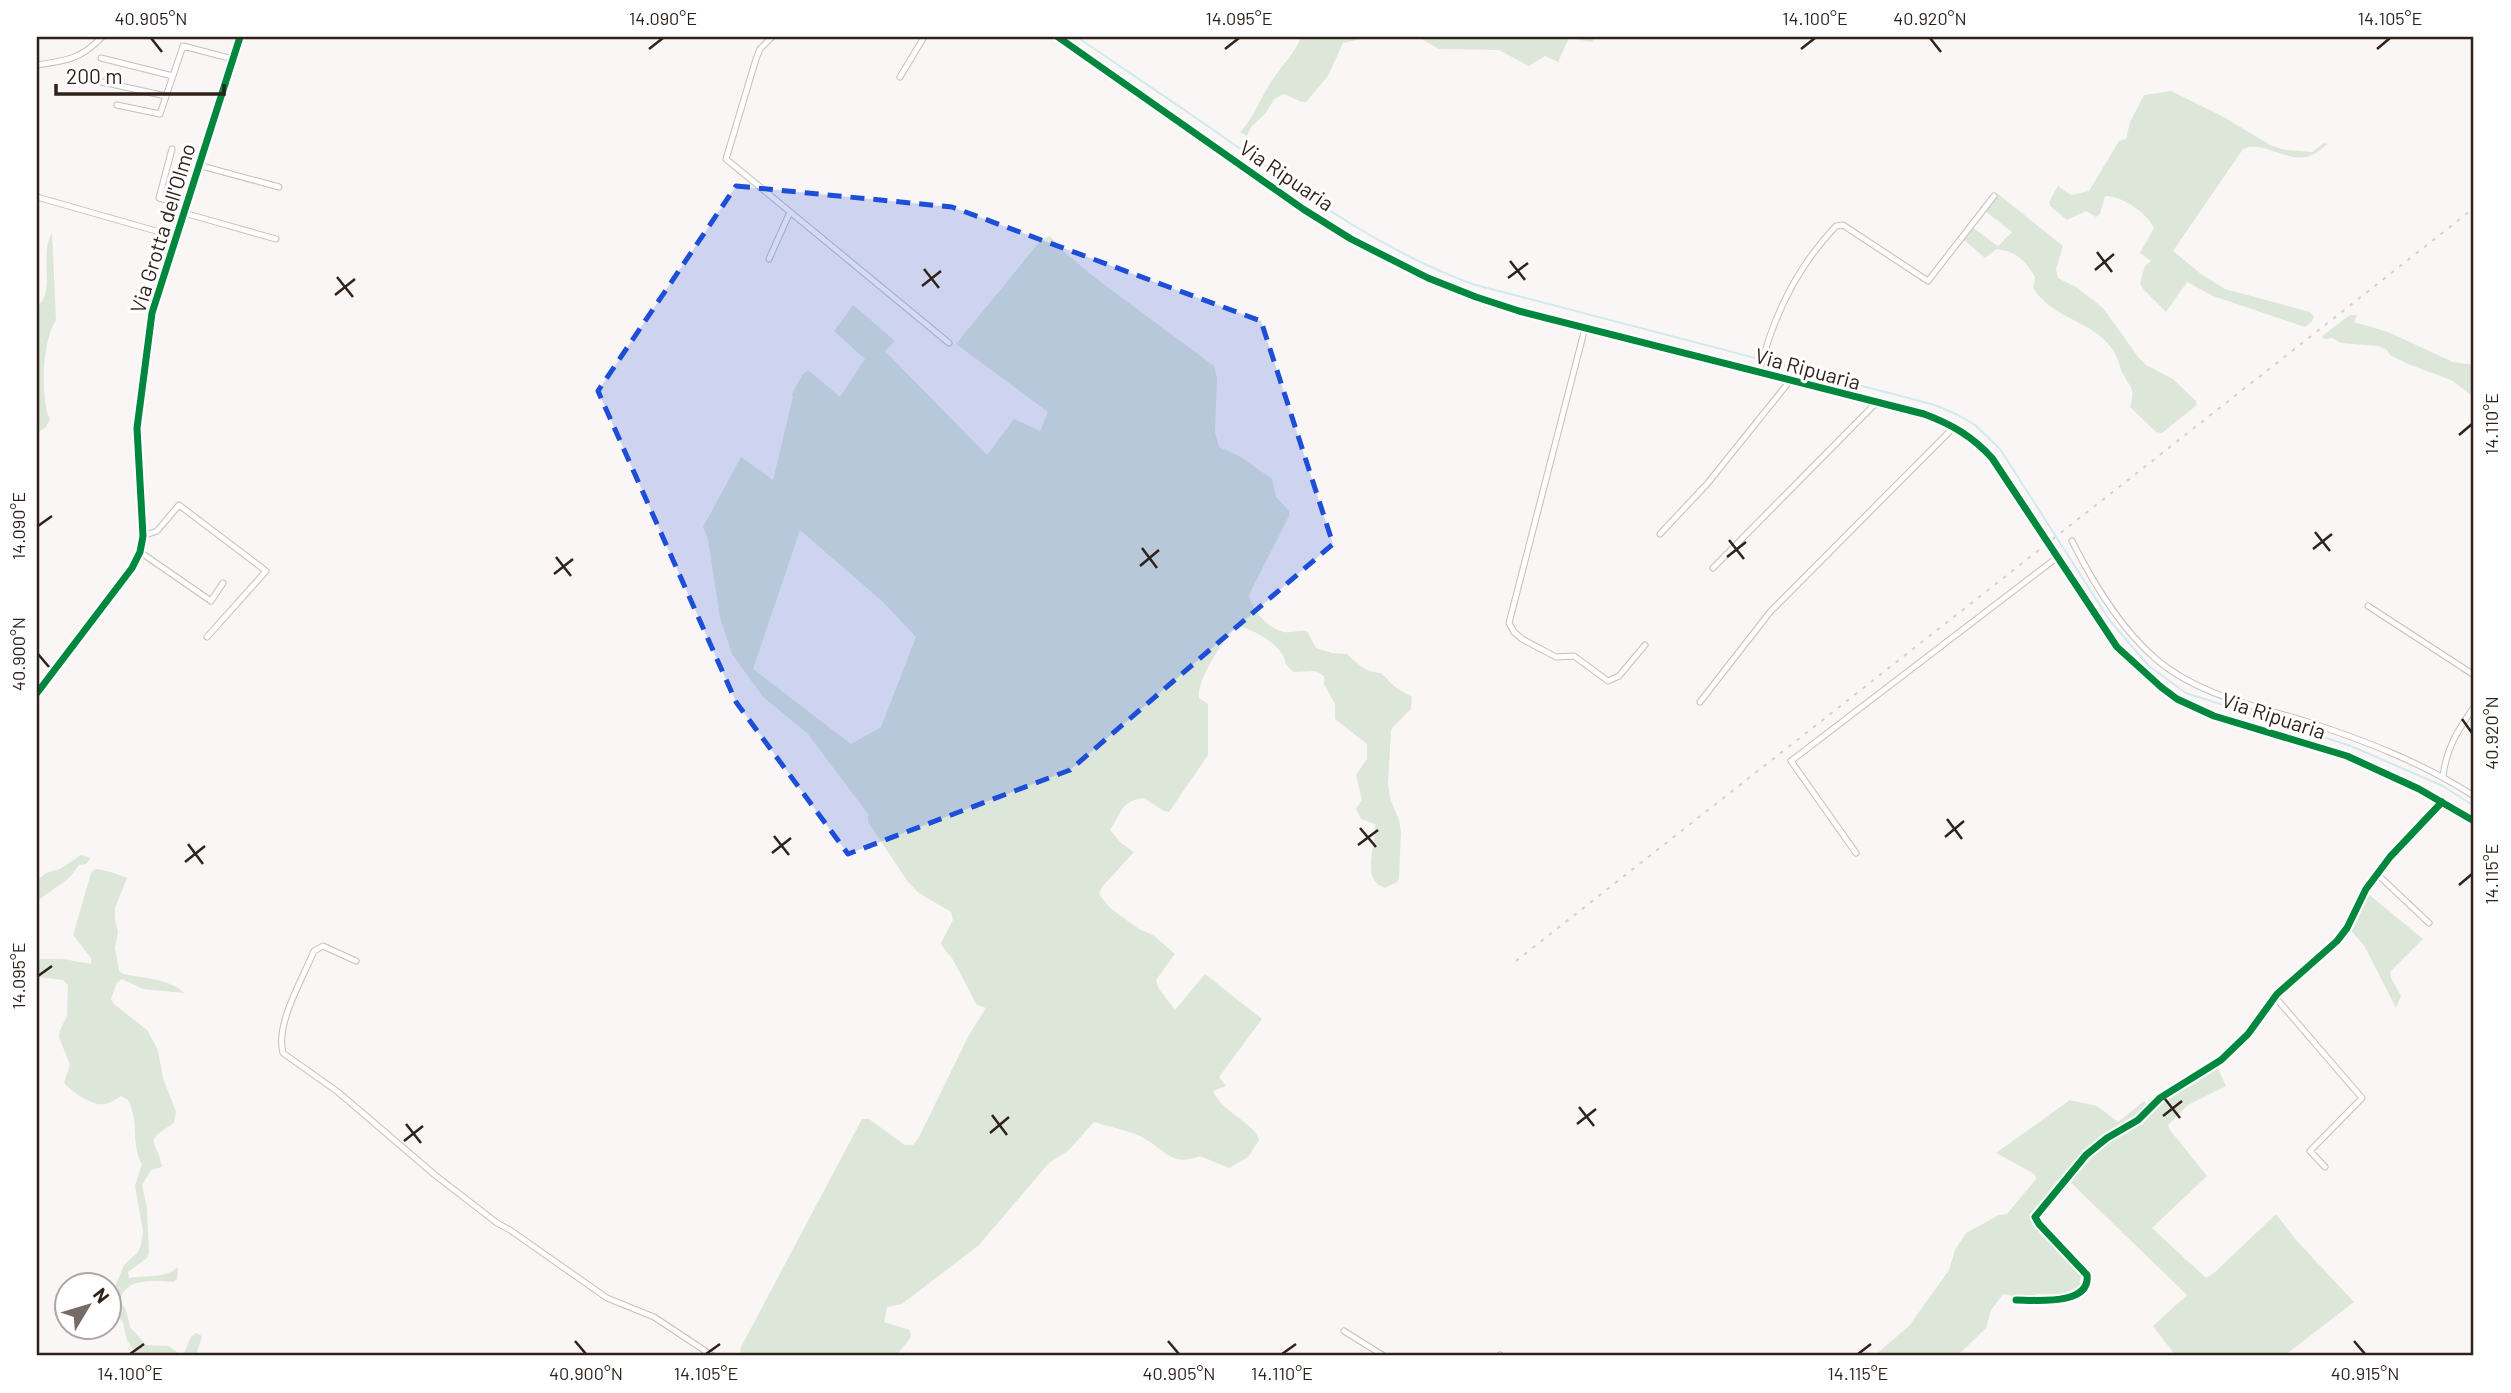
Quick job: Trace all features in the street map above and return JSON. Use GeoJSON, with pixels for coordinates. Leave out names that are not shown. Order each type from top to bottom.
{"type":"FeatureCollection","features":[{"type":"Feature","properties":{"kind":"street"},"geometry":{"type":"LineString","coordinates":[[37,65],[70,60],[90,50],[103,37]]}},
{"type":"Feature","properties":{"kind":"street","name":"Via Grotta dell'Olmo"},"geometry":{"type":"LineString","coordinates":[[37,693],[132,568],[140,552],[143,536],[137,428],[152,313],[240,37]]}},
{"type":"Feature","properties":{"kind":"street"},"geometry":{"type":"LineString","coordinates":[[772,37],[760,49],[756,59],[726,159],[949,343]]}},
{"type":"Feature","properties":{"kind":"street"},"geometry":{"type":"LineString","coordinates":[[900,77],[923,37]]}},
{"type":"Feature","properties":{"kind":"street","name":"Via Ripuaria"},"geometry":{"type":"LineString","coordinates":[[1058,37],[1303,209],[1351,239],[1428,278],[1519,311],[1760,371],[1789,382],[1875,404],[1924,414],[1954,427],[1968,435],[1992,458],[2117,647],[2145,675],[2177,699],[2214,716],[2347,756],[2442,802],[2474,821]]}},
{"type":"Feature","properties":{"kind":"street"},"geometry":{"type":"LineString","coordinates":[[117,105],[160,114],[183,46],[233,59]]}},
{"type":"Feature","properties":{"kind":"street"},"geometry":{"type":"LineString","coordinates":[[101,58],[173,76]]}},
{"type":"Feature","properties":{"kind":"street"},"geometry":{"type":"LineString","coordinates":[[93,80],[166,96]]}},
{"type":"Feature","properties":{"kind":"street"},"geometry":{"type":"LineString","coordinates":[[172,149],[159,198],[276,239]]}},
{"type":"Feature","properties":{"kind":"street"},"geometry":{"type":"LineString","coordinates":[[198,165],[279,187]]}},
{"type":"Feature","properties":{"kind":"street"},"geometry":{"type":"LineString","coordinates":[[37,197],[177,237]]}},
{"type":"Feature","properties":{"kind":"street"},"geometry":{"type":"LineString","coordinates":[[1760,371],[1772,328],[1794,279],[1836,226],[1843,225],[1863,236],[1928,281],[1994,197]]}},
{"type":"Feature","properties":{"kind":"street"},"geometry":{"type":"LineString","coordinates":[[769,259],[790,212]]}},
{"type":"Feature","properties":{"kind":"street"},"geometry":{"type":"LineString","coordinates":[[1585,328],[1509,622],[1514,632],[1522,639],[1556,657],[1574,656],[1608,681],[1619,676],[1645,645]]}},
{"type":"Feature","properties":{"kind":"street"},"geometry":{"type":"LineString","coordinates":[[1660,534],[1707,484],[1789,382]]}},
{"type":"Feature","properties":{"kind":"street"},"geometry":{"type":"LineString","coordinates":[[1713,568],[1875,404]]}},
{"type":"Feature","properties":{"kind":"street"},"geometry":{"type":"LineString","coordinates":[[1700,702],[1770,612],[1954,427]]}},
{"type":"Feature","properties":{"kind":"street"},"geometry":{"type":"LineString","coordinates":[[143,536],[157,531],[179,505],[266,571],[207,637]]}},
{"type":"Feature","properties":{"kind":"street"},"geometry":{"type":"LineString","coordinates":[[2072,541],[2123,623],[2156,659],[2177,675],[2217,693],[2369,743],[2443,777],[2474,796]]}},
{"type":"Feature","properties":{"kind":"street"},"geometry":{"type":"LineString","coordinates":[[140,552],[211,601],[223,583]]}},
{"type":"Feature","properties":{"kind":"street"},"geometry":{"type":"LineString","coordinates":[[1856,853],[1791,761],[2059,556]]}},
{"type":"Feature","properties":{"kind":"street"},"geometry":{"type":"LineString","coordinates":[[2368,606],[2474,675]]}},
{"type":"Feature","properties":{"kind":"street"},"geometry":{"type":"LineString","coordinates":[[2443,777],[2444,761],[2453,736],[2474,707]]}},
{"type":"Feature","properties":{"kind":"street"},"geometry":{"type":"LineString","coordinates":[[2016,1300],[2068,1298],[2084,1290],[2088,1282],[2087,1275],[2035,1217],[2086,1155],[2107,1138],[2138,1120],[2160,1098],[2221,1060],[2248,1034],[2275,997],[2337,941],[2377,874],[2442,802]]}},
{"type":"Feature","properties":{"kind":"street"},"geometry":{"type":"LineString","coordinates":[[2377,874],[2429,923]]}},
{"type":"Feature","properties":{"kind":"street"},"geometry":{"type":"LineString","coordinates":[[356,961],[323,946],[314,951],[284,1022],[281,1039],[283,1053],[338,1092],[435,1175],[497,1223],[520,1236],[607,1298],[654,1317],[713,1356]]}},
{"type":"Feature","properties":{"kind":"street"},"geometry":{"type":"LineString","coordinates":[[2275,997],[2362,1098],[2310,1152],[2325,1167]]}},
{"type":"Feature","properties":{"kind":"street"},"geometry":{"type":"LineString","coordinates":[[1344,1331],[1384,1356]]}},
{"type":"Feature","properties":{"kind":"highlighted area"},"geometry":{"type":"Polygon","coordinates":[[[736,186],[952,207],[1261,321],[1333,544],[1070,770],[848,854],[736,702],[598,391],[736,186]]]}},
{"type":"Feature","properties":{"kind":"shaded area"},"geometry":{"type":"Polygon","coordinates":[[[1301,37],[1369,37],[1343,43],[1328,76],[1306,102],[1284,94],[1274,99],[1247,136],[1240,132],[1249,120],[1301,37]]]}},
{"type":"Feature","properties":{"kind":"shaded area"},"geometry":{"type":"Polygon","coordinates":[[[1418,37],[1595,37],[1592,42],[1569,38],[1558,62],[1545,56],[1529,66],[1499,50],[1439,49],[1418,37]]]}},
{"type":"Feature","properties":{"kind":"shaded area"},"geometry":{"type":"Polygon","coordinates":[[[2171,91],[2222,116],[2272,146],[2312,152],[2324,143],[2328,144],[2305,157],[2260,147],[2243,149],[2173,251],[2225,289],[2310,312],[2314,317],[2305,327],[2213,296],[2187,282],[2166,312],[2140,283],[2145,266],[2151,261],[2140,253],[2154,228],[2140,211],[2127,202],[2105,196],[2100,214],[2096,217],[2086,211],[2067,220],[2050,206],[2049,202],[2058,186],[2071,195],[2089,191],[2119,141],[2126,139],[2130,122],[2144,95],[2171,91]]]}},
{"type":"Feature","properties":{"kind":"shaded area"},"geometry":{"type":"Polygon","coordinates":[[[1998,194],[2063,246],[2056,269],[2058,278],[2076,287],[2103,308],[2139,358],[2146,365],[2173,379],[2197,405],[2162,433],[2156,432],[2130,407],[2131,388],[2113,350],[2102,338],[2041,298],[2033,288],[2035,277],[2020,258],[1997,249],[1985,258],[1963,239],[1972,227],[1998,246],[2012,232],[1985,211],[1998,194]]]}},
{"type":"Feature","properties":{"kind":"shaded area"},"geometry":{"type":"Polygon","coordinates":[[[52,233],[56,320],[48,341],[44,370],[45,398],[50,420],[46,427],[37,433],[37,306],[46,292],[48,241],[52,233]]]}},
{"type":"Feature","properties":{"kind":"shaded area"},"geometry":{"type":"Polygon","coordinates":[[[1050,236],[1063,251],[1098,280],[1214,366],[1217,378],[1215,432],[1219,447],[1241,457],[1272,479],[1276,497],[1289,511],[1289,516],[1249,595],[1257,612],[1278,630],[1307,631],[1316,648],[1347,654],[1366,669],[1381,673],[1395,687],[1412,697],[1411,709],[1391,731],[1388,784],[1401,832],[1399,879],[1385,888],[1377,884],[1373,877],[1371,860],[1375,824],[1361,819],[1356,809],[1362,800],[1356,775],[1367,759],[1367,744],[1335,719],[1335,704],[1324,684],[1324,676],[1315,671],[1294,672],[1268,640],[1238,626],[1212,659],[1199,690],[1199,698],[1208,704],[1208,755],[1169,812],[1144,798],[1130,802],[1122,809],[1110,830],[1121,843],[1134,852],[1102,887],[1099,894],[1110,908],[1139,929],[1153,935],[1175,954],[1156,980],[1159,989],[1175,1010],[1205,974],[1262,1019],[1219,1077],[1226,1086],[1213,1091],[1217,1099],[1257,1134],[1259,1140],[1248,1157],[1229,1168],[1200,1156],[1181,1160],[1168,1155],[1142,1137],[1094,1122],[1069,1150],[1049,1163],[979,1245],[902,1304],[887,1307],[884,1322],[910,1330],[911,1337],[896,1356],[740,1356],[741,1347],[862,1119],[869,1119],[905,1145],[913,1145],[969,1035],[986,1008],[976,1004],[941,943],[953,920],[951,912],[919,893],[908,882],[868,822],[868,814],[807,733],[763,697],[732,654],[720,618],[708,539],[703,527],[741,457],[773,480],[792,394],[802,375],[808,370],[840,397],[865,359],[834,331],[853,305],[895,341],[885,351],[987,455],[1014,419],[1040,431],[1048,412],[956,344],[1041,240],[1050,236]],[[800,530],[753,669],[851,744],[881,727],[916,637],[882,601],[800,530]]]}},
{"type":"Feature","properties":{"kind":"shaded area"},"geometry":{"type":"Polygon","coordinates":[[[2350,315],[2357,315],[2354,322],[2388,332],[2453,362],[2474,365],[2474,397],[2451,380],[2408,364],[2378,346],[2324,339],[2322,336],[2350,315]]]}},
{"type":"Feature","properties":{"kind":"shaded area"},"geometry":{"type":"Polygon","coordinates":[[[81,855],[91,858],[37,901],[37,880],[81,855]]]}},
{"type":"Feature","properties":{"kind":"shaded area"},"geometry":{"type":"Polygon","coordinates":[[[95,869],[127,878],[115,908],[118,931],[115,948],[119,971],[164,982],[184,993],[143,989],[122,979],[117,983],[111,999],[147,1030],[158,1050],[163,1078],[176,1112],[174,1123],[154,1139],[162,1167],[151,1170],[142,1185],[147,1208],[149,1253],[147,1258],[128,1272],[129,1278],[155,1276],[178,1267],[177,1279],[174,1282],[150,1281],[135,1284],[128,1287],[122,1295],[122,1270],[138,1252],[143,1231],[135,1186],[142,1164],[136,1148],[132,1108],[128,1100],[121,1096],[107,1103],[89,1101],[64,1083],[70,1065],[59,1037],[67,1016],[68,985],[63,980],[37,977],[37,959],[63,959],[91,964],[91,958],[73,935],[91,873],[95,869]]]}},
{"type":"Feature","properties":{"kind":"shaded area"},"geometry":{"type":"Polygon","coordinates":[[[2367,893],[2423,939],[2390,972],[2401,996],[2396,1008],[2365,947],[2349,928],[2367,893]]]}},
{"type":"Feature","properties":{"kind":"shaded area"},"geometry":{"type":"Polygon","coordinates":[[[2216,1064],[2226,1086],[2188,1105],[2168,1125],[2207,1176],[2152,1228],[2206,1278],[2276,1214],[2297,1241],[2354,1302],[2284,1356],[2176,1356],[2153,1326],[2187,1295],[2065,1177],[2138,1118],[2216,1064]]]}},
{"type":"Feature","properties":{"kind":"shaded area"},"geometry":{"type":"Polygon","coordinates":[[[2070,1100],[2097,1106],[2118,1122],[2144,1101],[2148,1106],[2067,1169],[2032,1221],[2040,1233],[2081,1274],[2080,1285],[2066,1295],[2040,1294],[2019,1297],[2003,1294],[1991,1310],[1986,1328],[1957,1356],[1874,1356],[1909,1326],[1949,1270],[1955,1250],[1966,1233],[1999,1215],[2007,1214],[2036,1179],[2031,1172],[1996,1153],[2070,1100]]]}},
{"type":"Feature","properties":{"kind":"shaded area"},"geometry":{"type":"Polygon","coordinates":[[[122,1303],[130,1327],[146,1345],[169,1346],[178,1353],[184,1353],[191,1337],[196,1333],[202,1336],[196,1356],[137,1356],[127,1340],[122,1303]]]}},
{"type":"Feature","properties":{"kind":"waterway"},"geometry":{"type":"LineString","coordinates":[[1077,37],[1318,203],[1377,239],[1439,270],[1472,284],[1935,405],[1958,415],[1975,425],[2000,449],[2110,621],[2149,666],[2186,693],[2351,746],[2443,786],[2474,806]]}},
{"type":"Feature","properties":{"kind":"railway"},"geometry":{"type":"LineString","coordinates":[[1516,961],[2474,208]]}},
{"type":"Feature","properties":{"kind":"cycle path"},"geometry":{"type":"LineString","coordinates":[[37,693],[132,568],[140,552],[143,536],[137,428],[152,313],[240,37]]}},
{"type":"Feature","properties":{"kind":"cycle path"},"geometry":{"type":"LineString","coordinates":[[1058,37],[1303,209],[1351,239],[1428,278],[1519,311],[1924,414],[1952,427],[1977,443],[1992,458],[2117,647],[2161,687],[2177,699],[2214,716],[2347,756],[2419,789],[2474,821]]}},
{"type":"Feature","properties":{"kind":"cycle path"},"geometry":{"type":"LineString","coordinates":[[2016,1300],[2071,1297],[2086,1285],[2087,1275],[2035,1217],[2086,1155],[2107,1138],[2138,1120],[2160,1098],[2221,1060],[2248,1034],[2277,994],[2337,941],[2347,928],[2366,889],[2390,857],[2442,802]]}}]}
